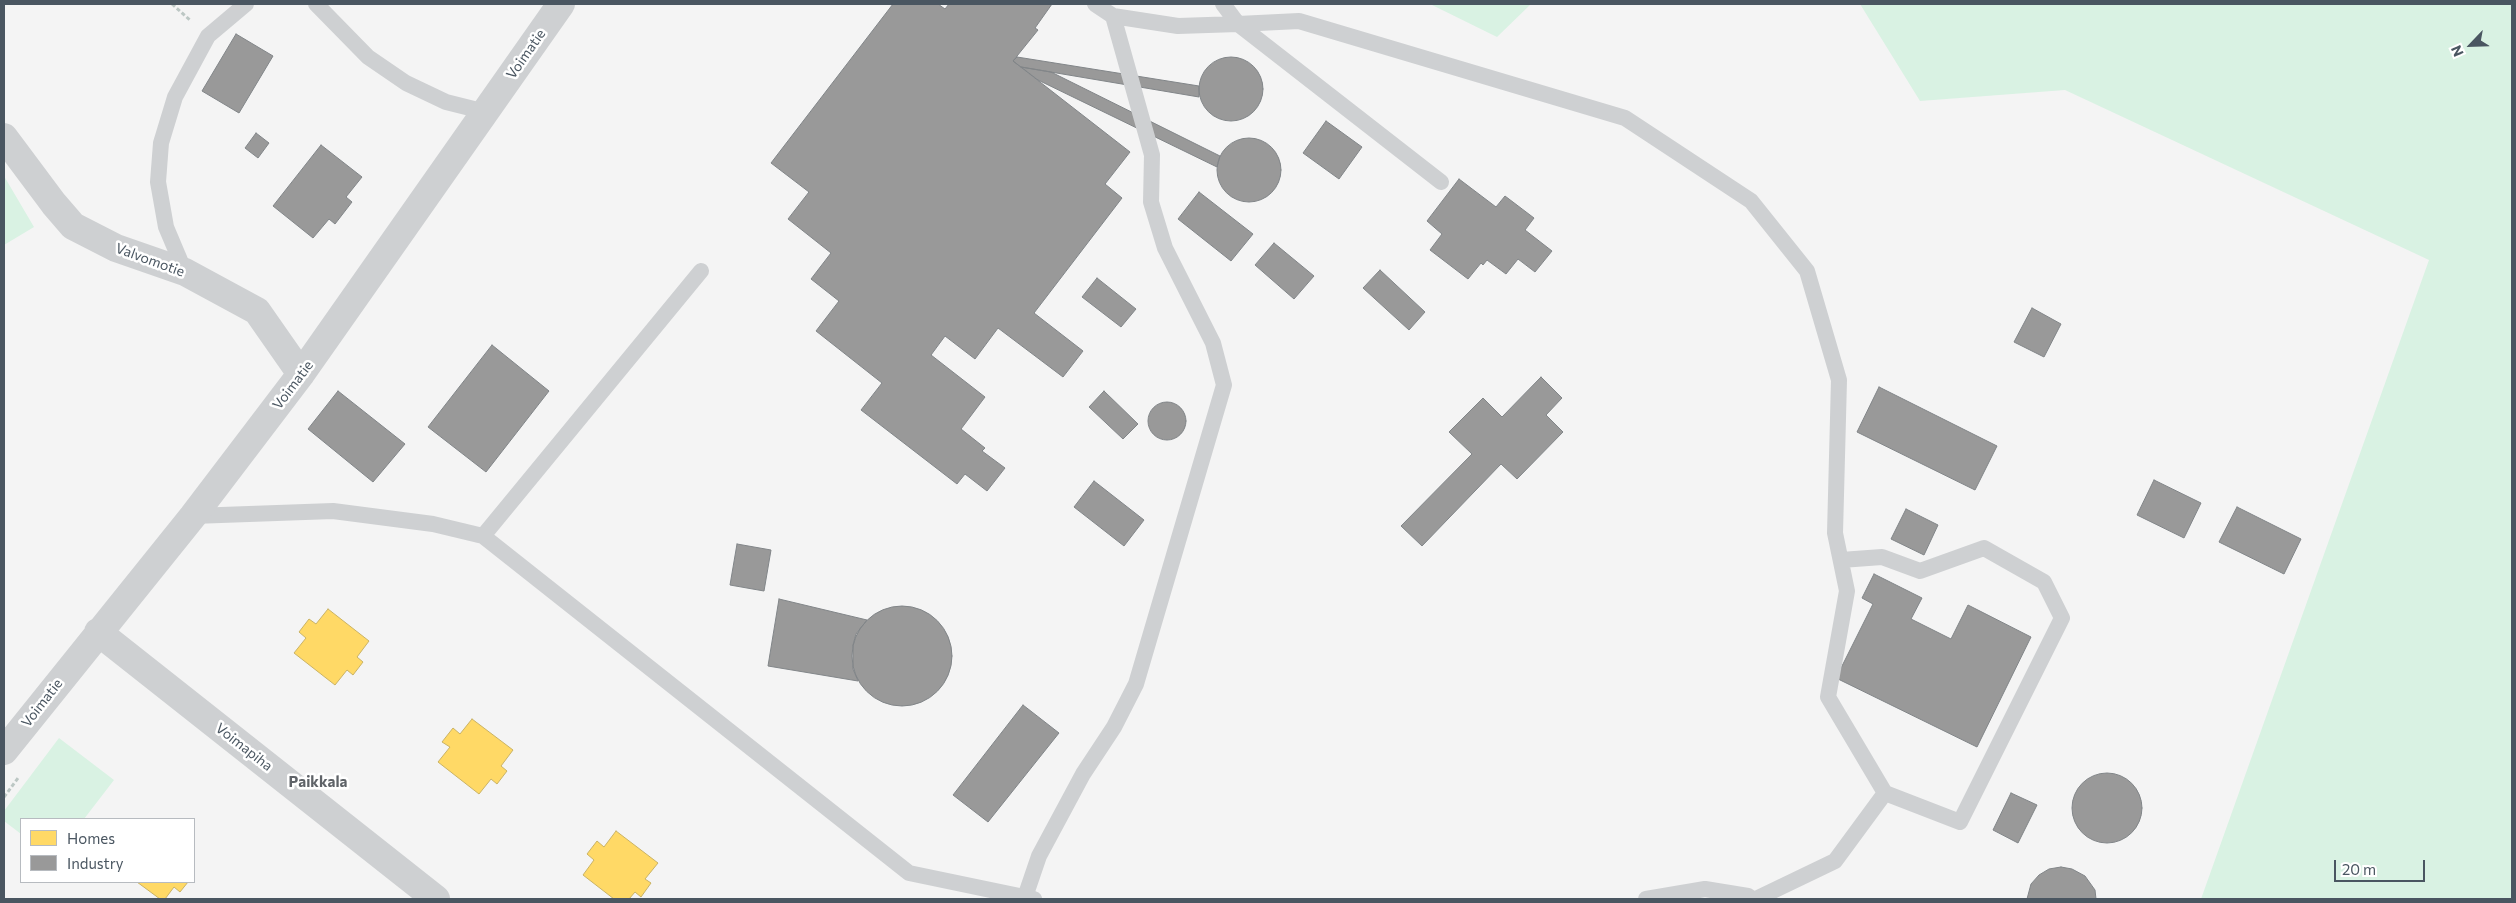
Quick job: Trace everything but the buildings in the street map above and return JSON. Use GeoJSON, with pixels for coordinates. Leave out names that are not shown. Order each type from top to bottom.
{"type":"FeatureCollection","features":[{"type":"Feature","properties":{"kind":"street","name":"Voimatie"},"geometry":{"type":"LineString","coordinates":[[4,751],[193,516],[301,374],[561,4]]}},
{"type":"Feature","properties":{"kind":"street","name":"Valvomotie"},"geometry":{"type":"LineString","coordinates":[[4,137],[54,204],[73,226],[116,248],[185,272],[257,311],[301,374]]}},
{"type":"Feature","properties":{"kind":"street","name":"Voimapiha"},"geometry":{"type":"LineString","coordinates":[[98,632],[436,899]]}},
{"type":"Feature","properties":{"kind":"lane"},"geometry":{"type":"LineString","coordinates":[[185,272],[164,218],[158,182],[161,143],[175,97],[208,36],[246,4]]}},
{"type":"Feature","properties":{"kind":"lane"},"geometry":{"type":"LineString","coordinates":[[316,4],[368,57],[406,83],[446,102],[486,112]]}},
{"type":"Feature","properties":{"kind":"lane"},"geometry":{"type":"LineString","coordinates":[[1095,4],[1113,16],[1178,26],[1299,21],[1625,118],[1751,201],[1807,271],[1839,380],[1835,533],[1847,591],[1828,697],[1885,793],[1960,822],[2062,618],[2044,582],[1984,548],[1920,571],[1882,557],[1841,560]]}},
{"type":"Feature","properties":{"kind":"lane"},"geometry":{"type":"LineString","coordinates":[[1223,4],[1238,24],[1441,182]]}},
{"type":"Feature","properties":{"kind":"lane"},"geometry":{"type":"LineString","coordinates":[[193,516],[332,511],[433,524],[482,536],[909,872],[1029,898],[1039,856],[1083,774],[1114,727],[1136,684],[1224,385],[1213,344],[1165,248],[1159,230],[1151,202],[1152,155],[1113,16]]}},
{"type":"Feature","properties":{"kind":"lane"},"geometry":{"type":"LineString","coordinates":[[482,536],[701,271]]}},
{"type":"Feature","properties":{"kind":"lane"},"geometry":{"type":"LineString","coordinates":[[1646,899],[1705,890],[1748,896],[1754,899],[1834,861],[1885,793]]}},
{"type":"Feature","properties":{"kind":"green space"},"geometry":{"type":"Polygon","coordinates":[[[1430,4],[1531,4],[1497,37],[1430,4]]]}},
{"type":"Feature","properties":{"kind":"green space"},"geometry":{"type":"Polygon","coordinates":[[[1860,4],[2512,4],[2512,899],[2201,899],[2429,260],[2065,90],[1920,101],[1860,4]]]}},
{"type":"Feature","properties":{"kind":"green space"},"geometry":{"type":"Polygon","coordinates":[[[4,176],[34,227],[4,245],[4,176]]]}},
{"type":"Feature","properties":{"kind":"green space"},"geometry":{"type":"Polygon","coordinates":[[[59,738],[114,780],[85,818],[20,818],[20,833],[4,821],[4,811],[59,738]]]}},
{"type":"Feature","properties":{"kind":"district","name":"Paikkala"},"geometry":{"type":"Point","coordinates":[318,782]}}]}
